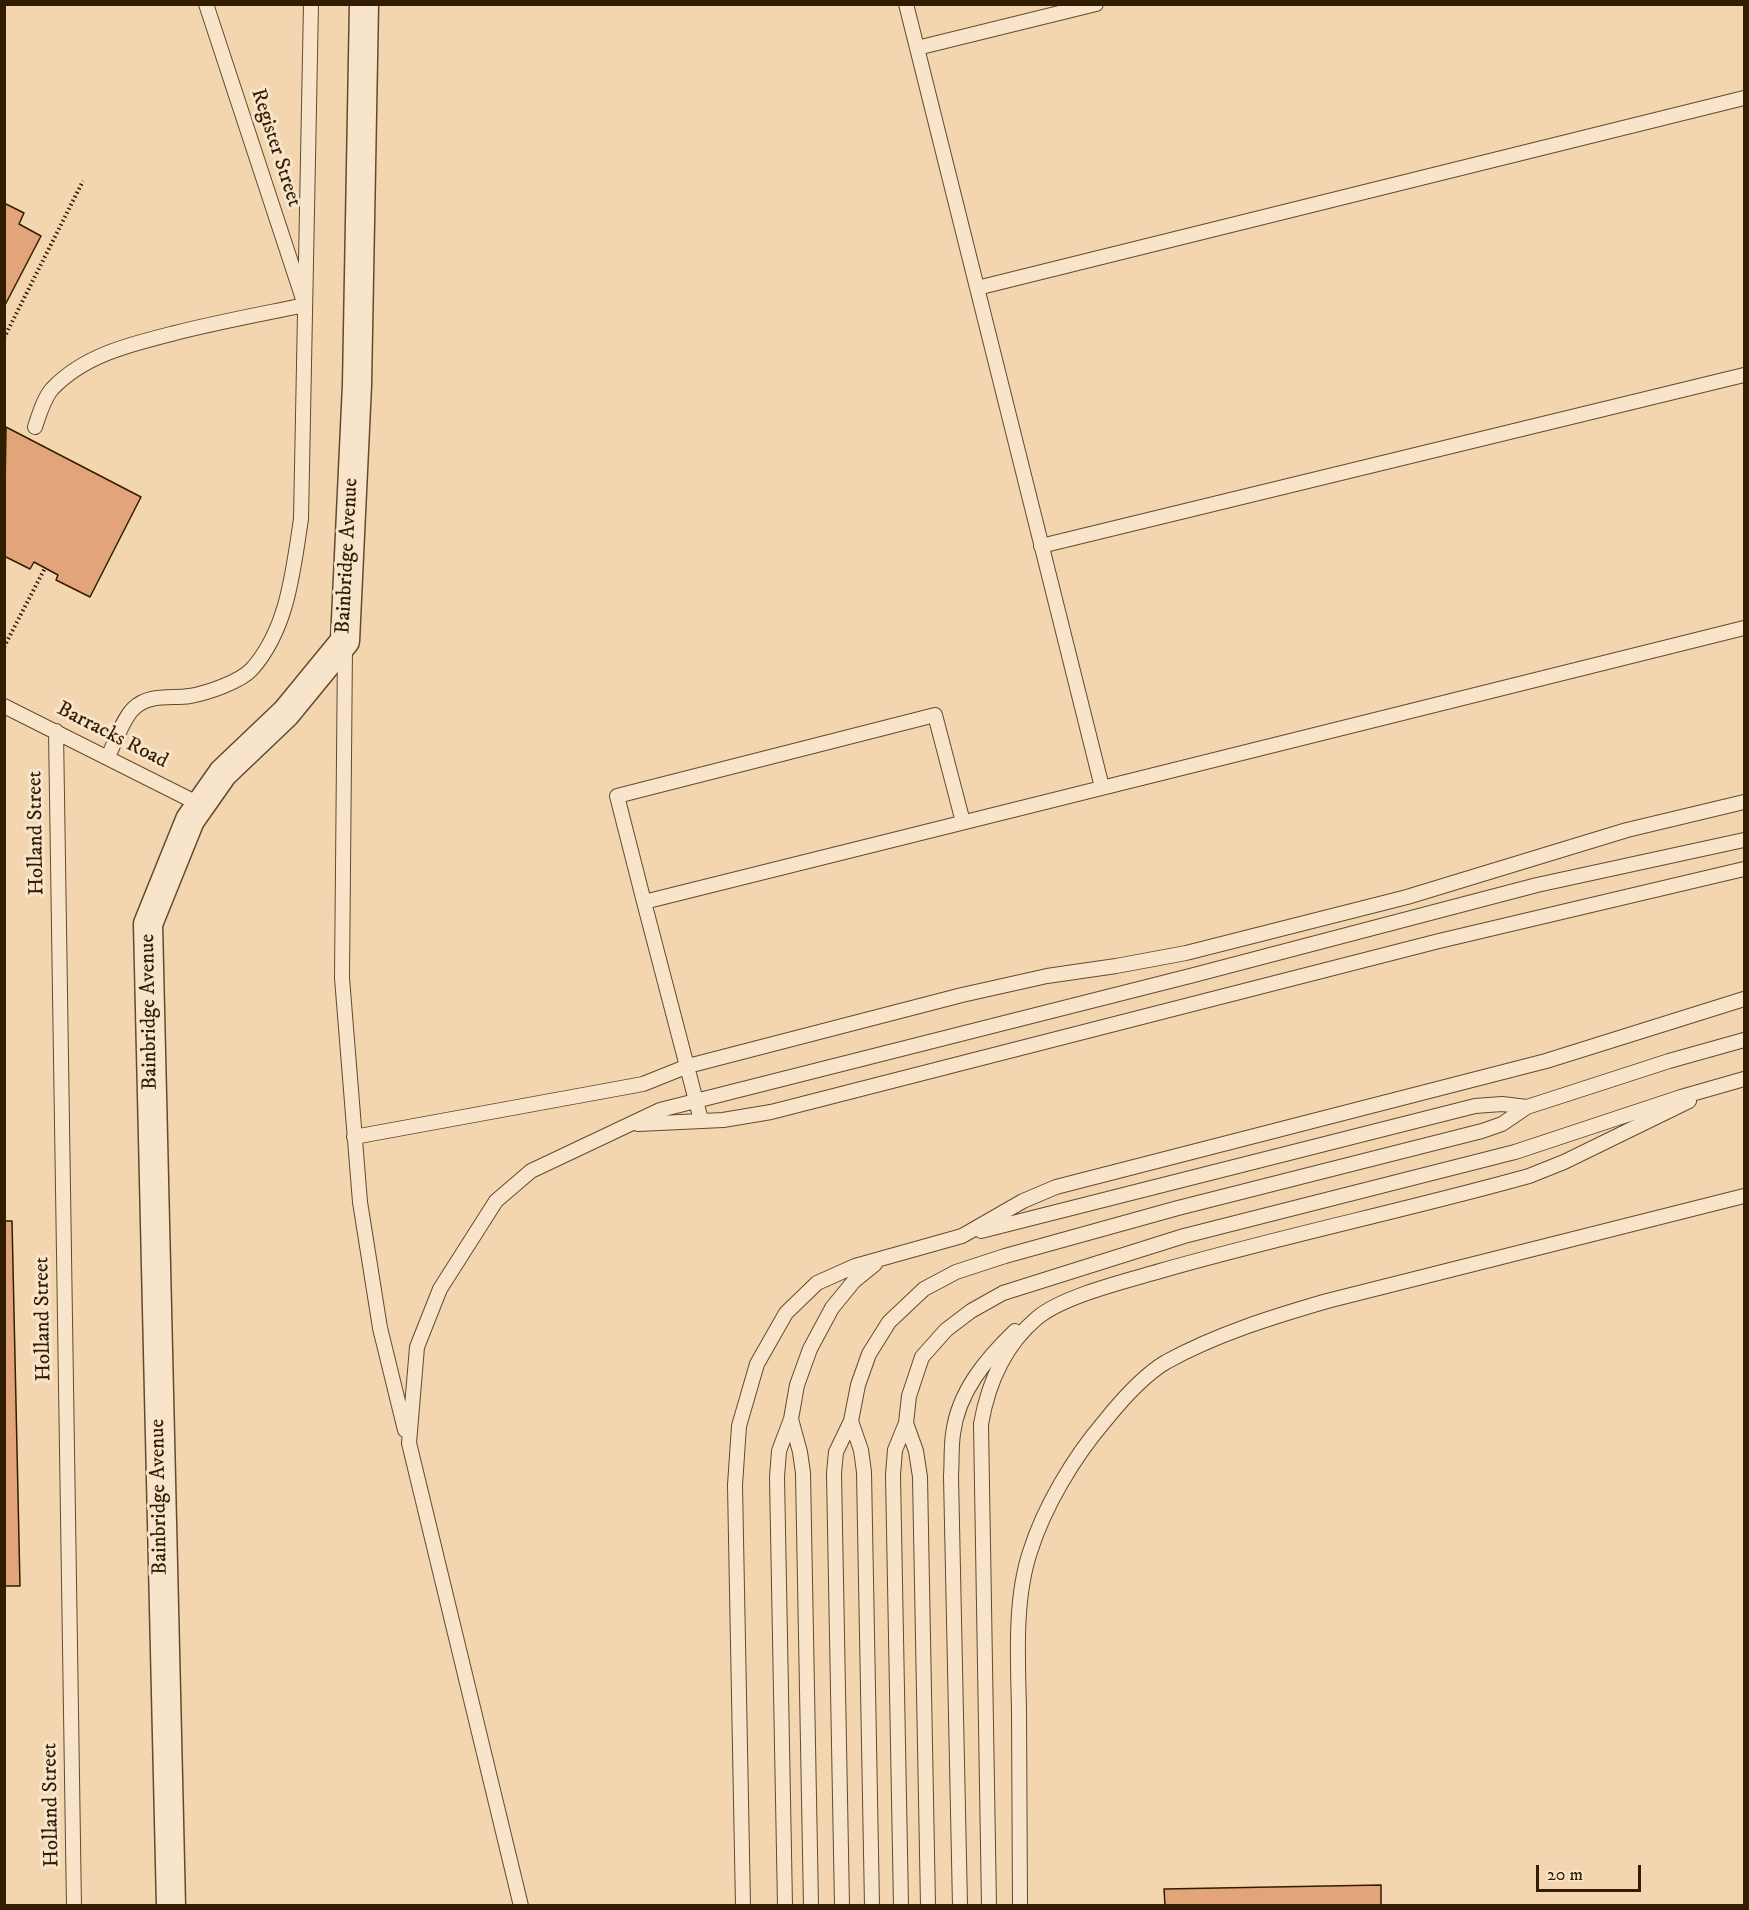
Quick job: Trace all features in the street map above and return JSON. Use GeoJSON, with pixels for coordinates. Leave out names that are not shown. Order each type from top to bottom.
{"type":"FeatureCollection","features":[{"type":"Feature","properties":{"kind":"street","name":"Bainbridge Avenue"},"geometry":{"type":"LineString","coordinates":[[171,1905],[147,924],[190,820],[223,773],[286,713],[345,641],[357,385],[364,4]]}},
{"type":"Feature","properties":{"kind":"lane","name":"Register Street"},"geometry":{"type":"LineString","coordinates":[[206,4],[305,305]]}},
{"type":"Feature","properties":{"kind":"lane"},"geometry":{"type":"LineString","coordinates":[[108,757],[132,710],[143,702],[161,697],[190,696],[231,683],[251,670],[266,648],[283,615],[291,588],[301,519],[311,4]]}},
{"type":"Feature","properties":{"kind":"lane"},"geometry":{"type":"LineString","coordinates":[[906,4],[1102,787]]}},
{"type":"Feature","properties":{"kind":"lane"},"geometry":{"type":"LineString","coordinates":[[917,48],[1096,4]]}},
{"type":"Feature","properties":{"kind":"lane"},"geometry":{"type":"LineString","coordinates":[[977,288],[1744,98]]}},
{"type":"Feature","properties":{"kind":"lane"},"geometry":{"type":"LineString","coordinates":[[35,427],[51,390],[86,363],[126,346],[198,327],[305,305]]}},
{"type":"Feature","properties":{"kind":"lane"},"geometry":{"type":"LineString","coordinates":[[1041,546],[1744,375]]}},
{"type":"Feature","properties":{"kind":"lane"},"geometry":{"type":"LineString","coordinates":[[644,902],[1744,628]]}},
{"type":"Feature","properties":{"kind":"lane"},"geometry":{"type":"LineString","coordinates":[[345,641],[342,978],[360,1202],[380,1328],[521,1905]]}},
{"type":"Feature","properties":{"kind":"lane","name":"Barracks Road"},"geometry":{"type":"LineString","coordinates":[[4,706],[201,805]]}},
{"type":"Feature","properties":{"kind":"lane"},"geometry":{"type":"LineString","coordinates":[[701,1120],[616,796],[935,715],[963,822]]}},
{"type":"Feature","properties":{"kind":"lane","name":"Holland Street"},"geometry":{"type":"LineString","coordinates":[[56,731],[74,1905]]}},
{"type":"Feature","properties":{"kind":"lane"},"geometry":{"type":"LineString","coordinates":[[354,1137],[643,1084],[688,1066],[962,995],[1047,976],[1186,953],[1407,897],[1627,830],[1744,802]]}},
{"type":"Feature","properties":{"kind":"lane"},"geometry":{"type":"LineString","coordinates":[[409,1443],[417,1347],[440,1289],[496,1201],[531,1172],[660,1110],[1190,976],[1537,885],[1744,840]]}},
{"type":"Feature","properties":{"kind":"lane"},"geometry":{"type":"LineString","coordinates":[[630,1125],[741,1118],[771,1112],[1416,946],[1744,869]]}},
{"type":"Feature","properties":{"kind":"lane"},"geometry":{"type":"LineString","coordinates":[[962,1236],[1023,1201],[1056,1186],[1546,1061],[1744,999]]}},
{"type":"Feature","properties":{"kind":"lane"},"geometry":{"type":"LineString","coordinates":[[842,1905],[834,1473],[836,1452],[851,1421],[858,1385],[869,1354],[889,1322],[924,1289],[956,1272],[1005,1256],[1178,1208],[1482,1131],[1502,1124],[1527,1107],[1669,1061],[1744,1040]]}},
{"type":"Feature","properties":{"kind":"lane"},"geometry":{"type":"LineString","coordinates":[[901,1905],[893,1475],[896,1450],[906,1423],[909,1395],[922,1358],[946,1330],[971,1311],[1003,1293],[1184,1236],[1515,1152],[1576,1130],[1744,1079]]}},
{"type":"Feature","properties":{"kind":"lane"},"geometry":{"type":"LineString","coordinates":[[960,1905],[951,1476],[953,1433],[963,1398],[978,1372],[999,1346],[1016,1330],[1056,1306],[1099,1289],[1191,1262],[1529,1176],[1575,1157],[1716,1087]]}},
{"type":"Feature","properties":{"kind":"lane"},"geometry":{"type":"LineString","coordinates":[[744,1905],[735,1485],[739,1426],[757,1364],[786,1313],[817,1283],[855,1266],[882,1258],[1475,1107],[1502,1104],[1527,1107]]}},
{"type":"Feature","properties":{"kind":"lane"},"geometry":{"type":"LineString","coordinates":[[1020,1905],[1018,1659],[1021,1596],[1030,1552],[1051,1503],[1087,1441],[1125,1397],[1164,1364],[1211,1340],[1265,1320],[1327,1301],[1744,1196]]}},
{"type":"Feature","properties":{"kind":"lane"},"geometry":{"type":"LineString","coordinates":[[785,1905],[777,1477],[779,1451],[791,1419],[796,1385],[810,1349],[832,1308],[854,1281],[882,1258]]}},
{"type":"Feature","properties":{"kind":"lane"},"geometry":{"type":"LineString","coordinates":[[989,1905],[981,1424],[985,1400],[996,1371],[1012,1346],[1038,1317]]}},
{"type":"Feature","properties":{"kind":"lane"},"geometry":{"type":"LineString","coordinates":[[791,1419],[803,1473],[811,1905]]}},
{"type":"Feature","properties":{"kind":"lane"},"geometry":{"type":"LineString","coordinates":[[851,1421],[861,1450],[864,1472],[872,1905]]}},
{"type":"Feature","properties":{"kind":"lane"},"geometry":{"type":"LineString","coordinates":[[906,1423],[916,1451],[920,1477],[928,1905]]}},
{"type":"Feature","properties":{"kind":"path"},"geometry":{"type":"LineString","coordinates":[[4,338],[83,181]]}},
{"type":"Feature","properties":{"kind":"path"},"geometry":{"type":"LineString","coordinates":[[4,647],[45,567]]}},
{"type":"Feature","properties":{"kind":"building"},"geometry":{"type":"Polygon","coordinates":[[[4,203],[24,213],[19,224],[41,236],[4,307],[4,203]]]}},
{"type":"Feature","properties":{"kind":"building"},"geometry":{"type":"Polygon","coordinates":[[[6,427],[141,497],[90,597],[56,580],[58,575],[34,562],[30,569],[4,556],[6,427]]]}},
{"type":"Feature","properties":{"kind":"building"},"geometry":{"type":"Polygon","coordinates":[[[4,1221],[12,1221],[20,1586],[4,1586],[4,1221]]]}},
{"type":"Feature","properties":{"kind":"building"},"geometry":{"type":"Polygon","coordinates":[[[1381,1885],[1381,1906],[1165,1906],[1164,1889],[1381,1885]]]}}]}
